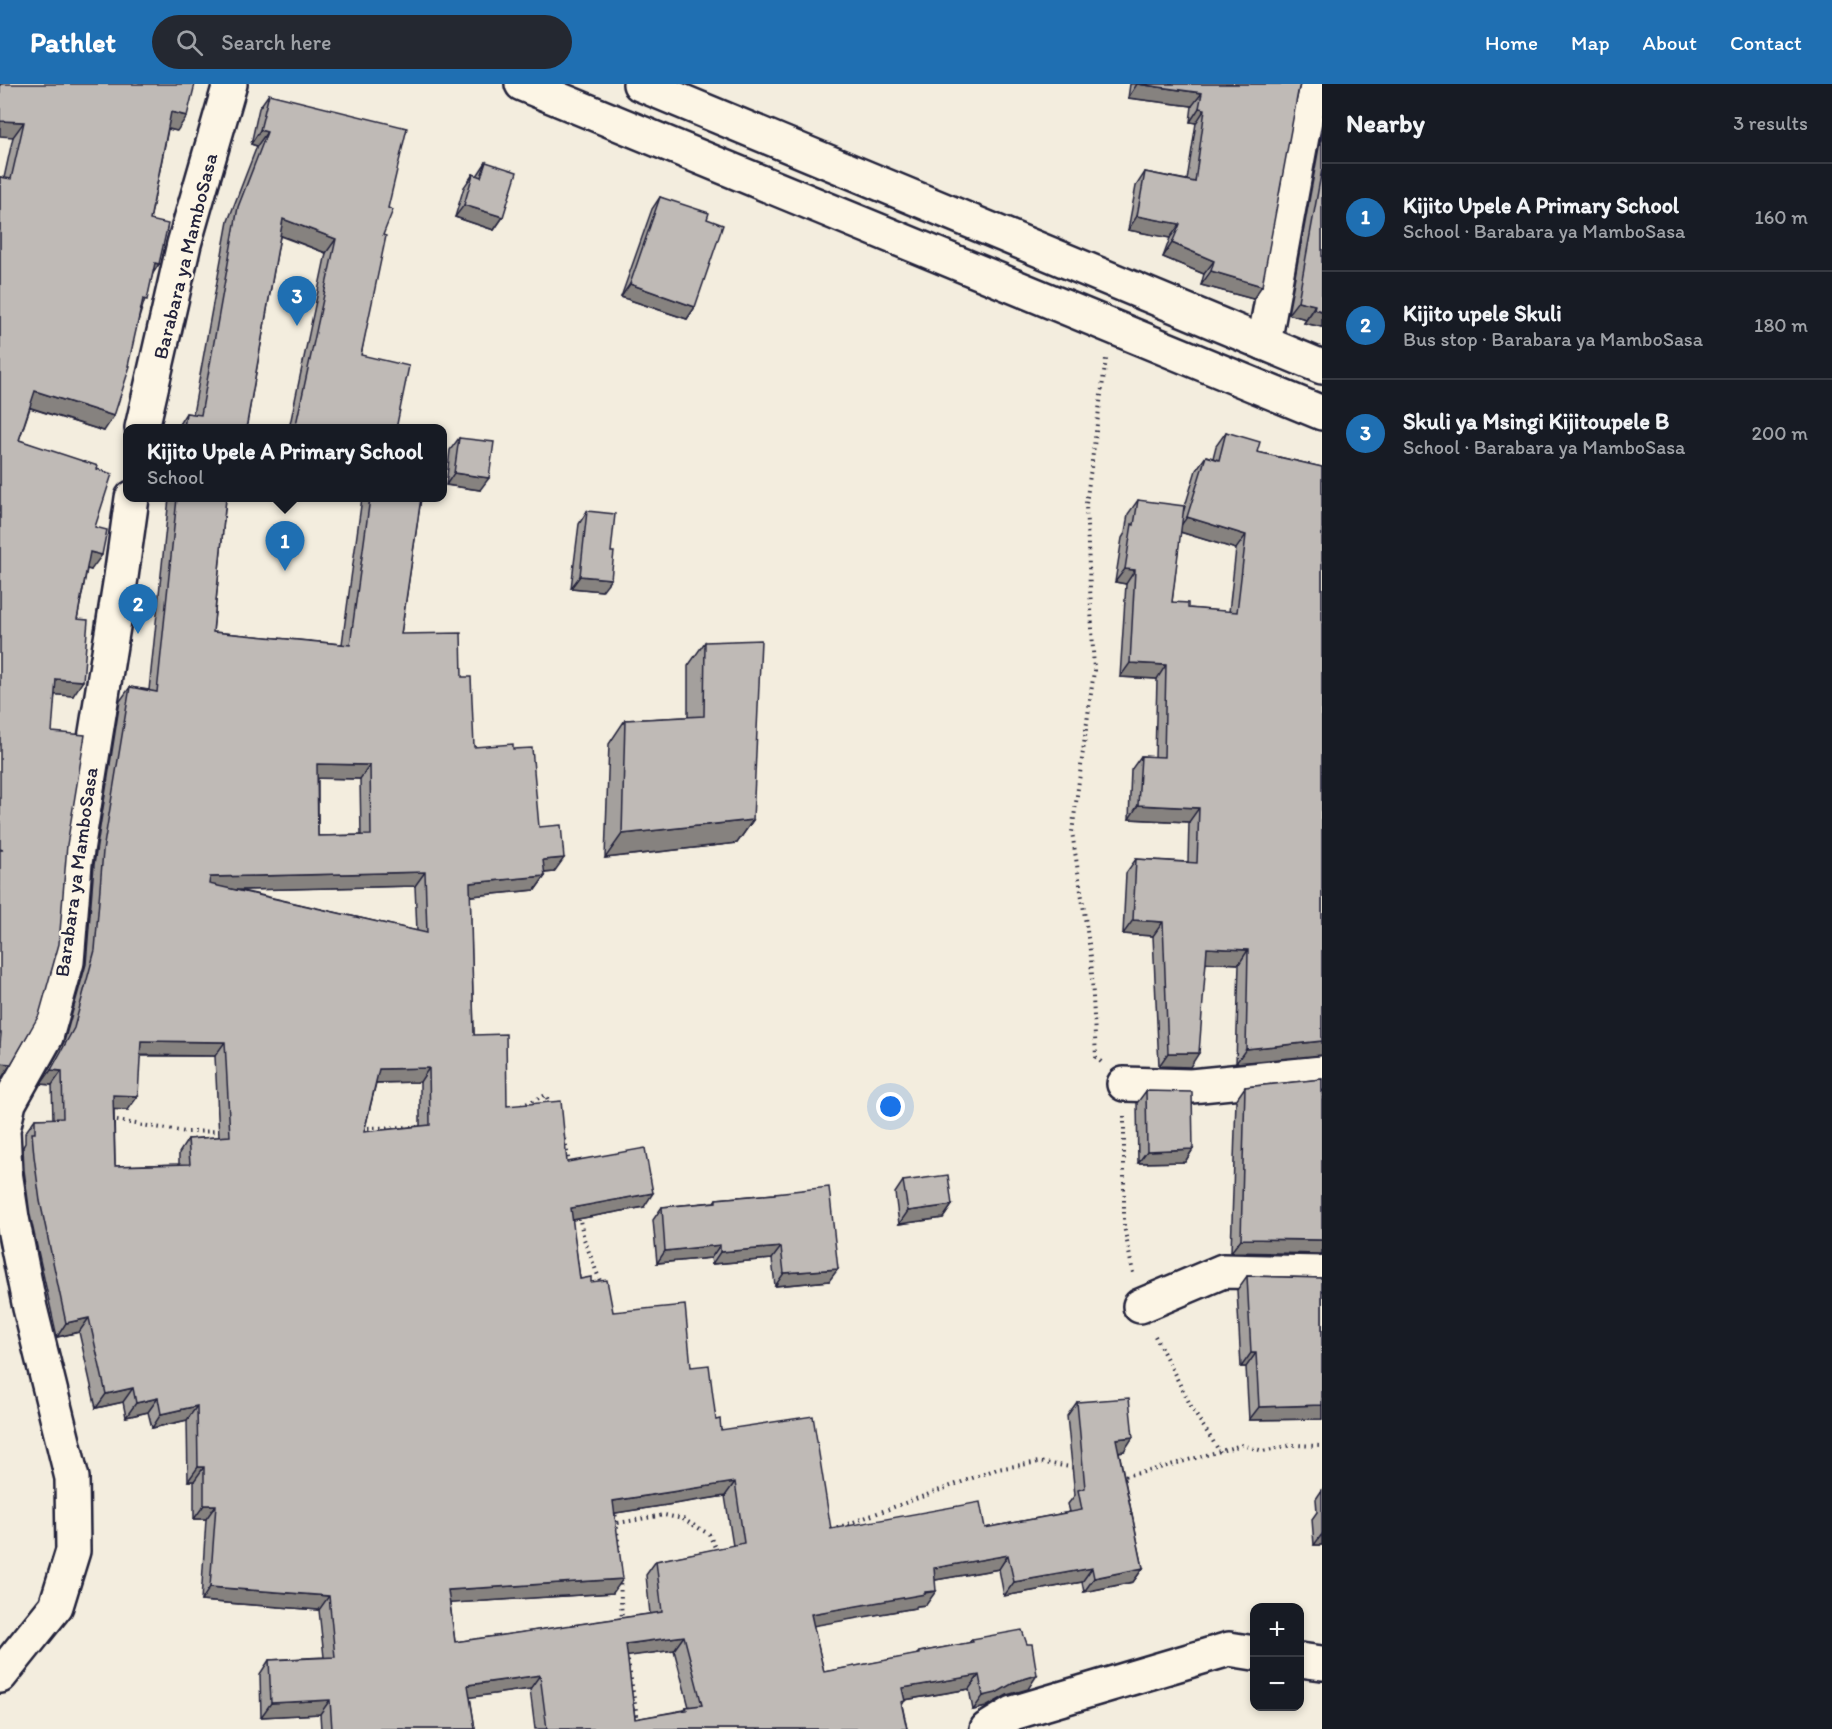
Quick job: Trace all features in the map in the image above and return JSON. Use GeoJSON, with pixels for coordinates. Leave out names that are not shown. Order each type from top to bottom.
{"type":"FeatureCollection","features":[{"type":"Feature","properties":{"kind":"street","name":"Barabara ya MamboSasa"},"geometry":{"type":"LineString","coordinates":[[143,424],[184,244],[230,84]]}},
{"type":"Feature","properties":{"kind":"street"},"geometry":{"type":"LineString","coordinates":[[522,84],[1322,413]]}},
{"type":"Feature","properties":{"kind":"street"},"geometry":{"type":"LineString","coordinates":[[640,84],[1322,368]]}},
{"type":"Feature","properties":{"kind":"street"},"geometry":{"type":"LineString","coordinates":[[1264,343],[1307,109],[1313,89],[1322,90]]}},
{"type":"Feature","properties":{"kind":"street","name":"Barabara ya MamboSasa"},"geometry":{"type":"LineString","coordinates":[[0,1676],[56,1606],[73,1551],[72,1478],[30,1308],[5,1172],[3,1130],[5,1101],[46,1037],[67,962],[75,863],[122,577],[131,502]]}},
{"type":"Feature","properties":{"kind":"street"},"geometry":{"type":"LineString","coordinates":[[1124,1084],[1191,1086],[1322,1073]]}},
{"type":"Feature","properties":{"kind":"street"},"geometry":{"type":"LineString","coordinates":[[1140,1306],[1223,1271],[1322,1273]]}},
{"type":"Feature","properties":{"kind":"street"},"geometry":{"type":"LineString","coordinates":[[987,1729],[1013,1713],[1229,1649],[1250,1652]]}},
{"type":"Feature","properties":{"kind":"street"},"geometry":{"type":"LineString","coordinates":[[1304,1661],[1322,1663]]}},
{"type":"Feature","properties":{"kind":"path"},"geometry":{"type":"LineString","coordinates":[[1111,326],[1086,504],[1094,671],[1072,832],[1091,957],[1096,1057],[1124,1084],[1124,1226],[1140,1306],[1194,1412],[1220,1452]]}},
{"type":"Feature","properties":{"kind":"path"},"geometry":{"type":"LineString","coordinates":[[517,1107],[546,1095],[550,1106]]}},
{"type":"Feature","properties":{"kind":"path"},"geometry":{"type":"LineString","coordinates":[[104,1119],[186,1132],[232,1131]]}},
{"type":"Feature","properties":{"kind":"path"},"geometry":{"type":"LineString","coordinates":[[359,1128],[429,1127]]}},
{"type":"Feature","properties":{"kind":"path"},"geometry":{"type":"LineString","coordinates":[[564,1138],[571,1172]]}},
{"type":"Feature","properties":{"kind":"path"},"geometry":{"type":"LineString","coordinates":[[577,1205],[584,1239],[603,1288]]}},
{"type":"Feature","properties":{"kind":"path"},"geometry":{"type":"LineString","coordinates":[[1110,1475],[1120,1477],[1149,1471],[1242,1445],[1263,1451],[1292,1445],[1322,1446]]}},
{"type":"Feature","properties":{"kind":"path"},"geometry":{"type":"LineString","coordinates":[[831,1531],[997,1469],[1039,1462],[1080,1468]]}},
{"type":"Feature","properties":{"kind":"path"},"geometry":{"type":"LineString","coordinates":[[614,1502],[620,1559]]}},
{"type":"Feature","properties":{"kind":"path"},"geometry":{"type":"LineString","coordinates":[[618,1523],[664,1515],[683,1519],[709,1534],[718,1557]]}},
{"type":"Feature","properties":{"kind":"path"},"geometry":{"type":"LineString","coordinates":[[620,1571],[623,1630]]}},
{"type":"Feature","properties":{"kind":"path"},"geometry":{"type":"LineString","coordinates":[[626,1652],[639,1729]]}},
{"type":"Feature","properties":{"kind":"building"},"geometry":{"type":"Polygon","coordinates":[[[0,84],[195,84],[187,116],[171,112],[150,220],[168,224],[159,264],[155,263],[147,300],[143,299],[128,366],[130,366],[114,416],[35,391],[19,440],[98,466],[97,469],[112,474],[95,527],[107,530],[102,555],[90,552],[77,619],[88,620],[83,681],[56,679],[52,732],[85,735],[67,845],[59,944],[39,1015],[11,1064],[0,1063],[0,850],[3,850],[0,849],[0,177],[11,179],[24,122],[0,121],[0,84]]]}},
{"type":"Feature","properties":{"kind":"building"},"geometry":{"type":"Polygon","coordinates":[[[1137,84],[1300,84],[1262,286],[1211,271],[1214,261],[1172,243],[1180,224],[1137,216],[1145,172],[1195,182],[1205,109],[1199,108],[1202,93],[1137,84]]]}},
{"type":"Feature","properties":{"kind":"building"},"geometry":{"type":"Polygon","coordinates":[[[269,94],[407,128],[388,208],[393,210],[383,235],[386,236],[361,355],[409,366],[397,424],[296,424],[336,239],[283,219],[247,424],[185,424],[186,413],[201,415],[238,207],[267,132],[260,130],[269,94]]]}},
{"type":"Feature","properties":{"kind":"building"},"geometry":{"type":"Polygon","coordinates":[[[486,162],[517,172],[503,217],[464,205],[473,174],[481,177],[486,162]]]}},
{"type":"Feature","properties":{"kind":"building"},"geometry":{"type":"Polygon","coordinates":[[[1322,169],[1322,311],[1314,309],[1315,305],[1298,301],[1322,169]]]}},
{"type":"Feature","properties":{"kind":"building"},"geometry":{"type":"Polygon","coordinates":[[[660,197],[709,213],[707,219],[723,225],[695,307],[630,284],[660,197]]]}},
{"type":"Feature","properties":{"kind":"building"},"geometry":{"type":"Polygon","coordinates":[[[1226,432],[1260,442],[1257,452],[1322,467],[1322,1041],[1246,1049],[1248,950],[1207,948],[1199,1053],[1168,1053],[1163,922],[1133,920],[1136,859],[1197,863],[1199,808],[1138,805],[1141,756],[1164,757],[1166,665],[1130,663],[1135,570],[1125,569],[1138,500],[1184,506],[1172,602],[1188,603],[1188,608],[1237,612],[1246,535],[1187,517],[1206,456],[1219,460],[1226,432]]]}},
{"type":"Feature","properties":{"kind":"building"},"geometry":{"type":"Polygon","coordinates":[[[459,438],[494,442],[489,478],[454,473],[459,438]]]}},
{"type":"Feature","properties":{"kind":"building"},"geometry":{"type":"Polygon","coordinates":[[[177,502],[226,502],[213,632],[350,645],[369,502],[420,502],[401,634],[461,633],[462,677],[471,677],[474,747],[513,744],[513,749],[532,748],[539,827],[561,825],[564,858],[543,860],[545,876],[470,883],[474,1035],[506,1034],[507,1106],[561,1101],[567,1162],[645,1148],[653,1193],[571,1208],[580,1279],[591,1277],[591,1282],[607,1280],[613,1312],[685,1305],[691,1367],[709,1365],[716,1420],[720,1419],[721,1430],[813,1416],[831,1529],[980,1502],[985,1528],[1082,1510],[1078,1490],[1085,1488],[1077,1402],[1129,1398],[1133,1437],[1116,1439],[1143,1568],[1094,1578],[1092,1568],[1014,1582],[1008,1555],[934,1568],[936,1591],[811,1614],[824,1672],[919,1654],[919,1652],[973,1642],[972,1639],[1022,1630],[1027,1644],[1032,1644],[1037,1675],[1017,1681],[996,1693],[983,1696],[979,1675],[902,1688],[905,1701],[901,1702],[907,1729],[547,1729],[540,1675],[468,1685],[475,1729],[332,1729],[330,1700],[271,1703],[269,1660],[335,1657],[329,1596],[210,1587],[216,1505],[204,1505],[204,1467],[198,1467],[197,1406],[161,1414],[158,1398],[136,1403],[133,1388],[106,1394],[89,1318],[66,1323],[40,1201],[32,1133],[35,1133],[35,1119],[63,1118],[62,1071],[51,1070],[74,1028],[95,950],[103,851],[130,687],[157,692],[177,502]],[[317,764],[318,836],[371,835],[370,765],[317,764]],[[425,872],[210,877],[209,884],[427,933],[425,872]],[[141,1041],[138,1096],[113,1095],[115,1166],[190,1164],[188,1139],[230,1136],[225,1042],[141,1041]],[[429,1068],[379,1069],[364,1132],[430,1125],[429,1068]],[[735,1482],[613,1501],[623,1579],[448,1590],[455,1642],[662,1612],[656,1561],[744,1543],[735,1482]],[[684,1636],[626,1644],[635,1719],[687,1710],[686,1707],[702,1705],[684,1636]]]}},
{"type":"Feature","properties":{"kind":"building"},"geometry":{"type":"Polygon","coordinates":[[[587,511],[615,514],[611,579],[580,576],[587,511]]]}},
{"type":"Feature","properties":{"kind":"building"},"geometry":{"type":"Polygon","coordinates":[[[761,640],[753,820],[622,834],[625,720],[704,716],[705,642],[761,640]]]}},
{"type":"Feature","properties":{"kind":"building"},"geometry":{"type":"Polygon","coordinates":[[[1322,1079],[1322,1240],[1241,1239],[1245,1087],[1322,1079]]]}},
{"type":"Feature","properties":{"kind":"building"},"geometry":{"type":"Polygon","coordinates":[[[1146,1091],[1192,1092],[1193,1149],[1147,1151],[1146,1091]]]}},
{"type":"Feature","properties":{"kind":"building"},"geometry":{"type":"Polygon","coordinates":[[[948,1175],[952,1205],[908,1211],[903,1181],[948,1175]]]}},
{"type":"Feature","properties":{"kind":"building"},"geometry":{"type":"Polygon","coordinates":[[[829,1187],[838,1269],[784,1273],[781,1247],[720,1252],[720,1245],[665,1251],[662,1207],[829,1187]]]}},
{"type":"Feature","properties":{"kind":"building"},"geometry":{"type":"Polygon","coordinates":[[[1247,1276],[1322,1278],[1322,1405],[1259,1407],[1256,1353],[1251,1353],[1247,1276]]]}},
{"type":"Feature","properties":{"kind":"place","name":"Skuli ya Msingi Kijitoupele B"},"geometry":{"type":"Point","coordinates":[297,326]}},
{"type":"Feature","properties":{"kind":"place","name":"Kijito Upele A Primary School"},"geometry":{"type":"Point","coordinates":[285,571]}},
{"type":"Feature","properties":{"kind":"place","name":"Kijito upele Skuli"},"geometry":{"type":"Point","coordinates":[138,634]}}]}
